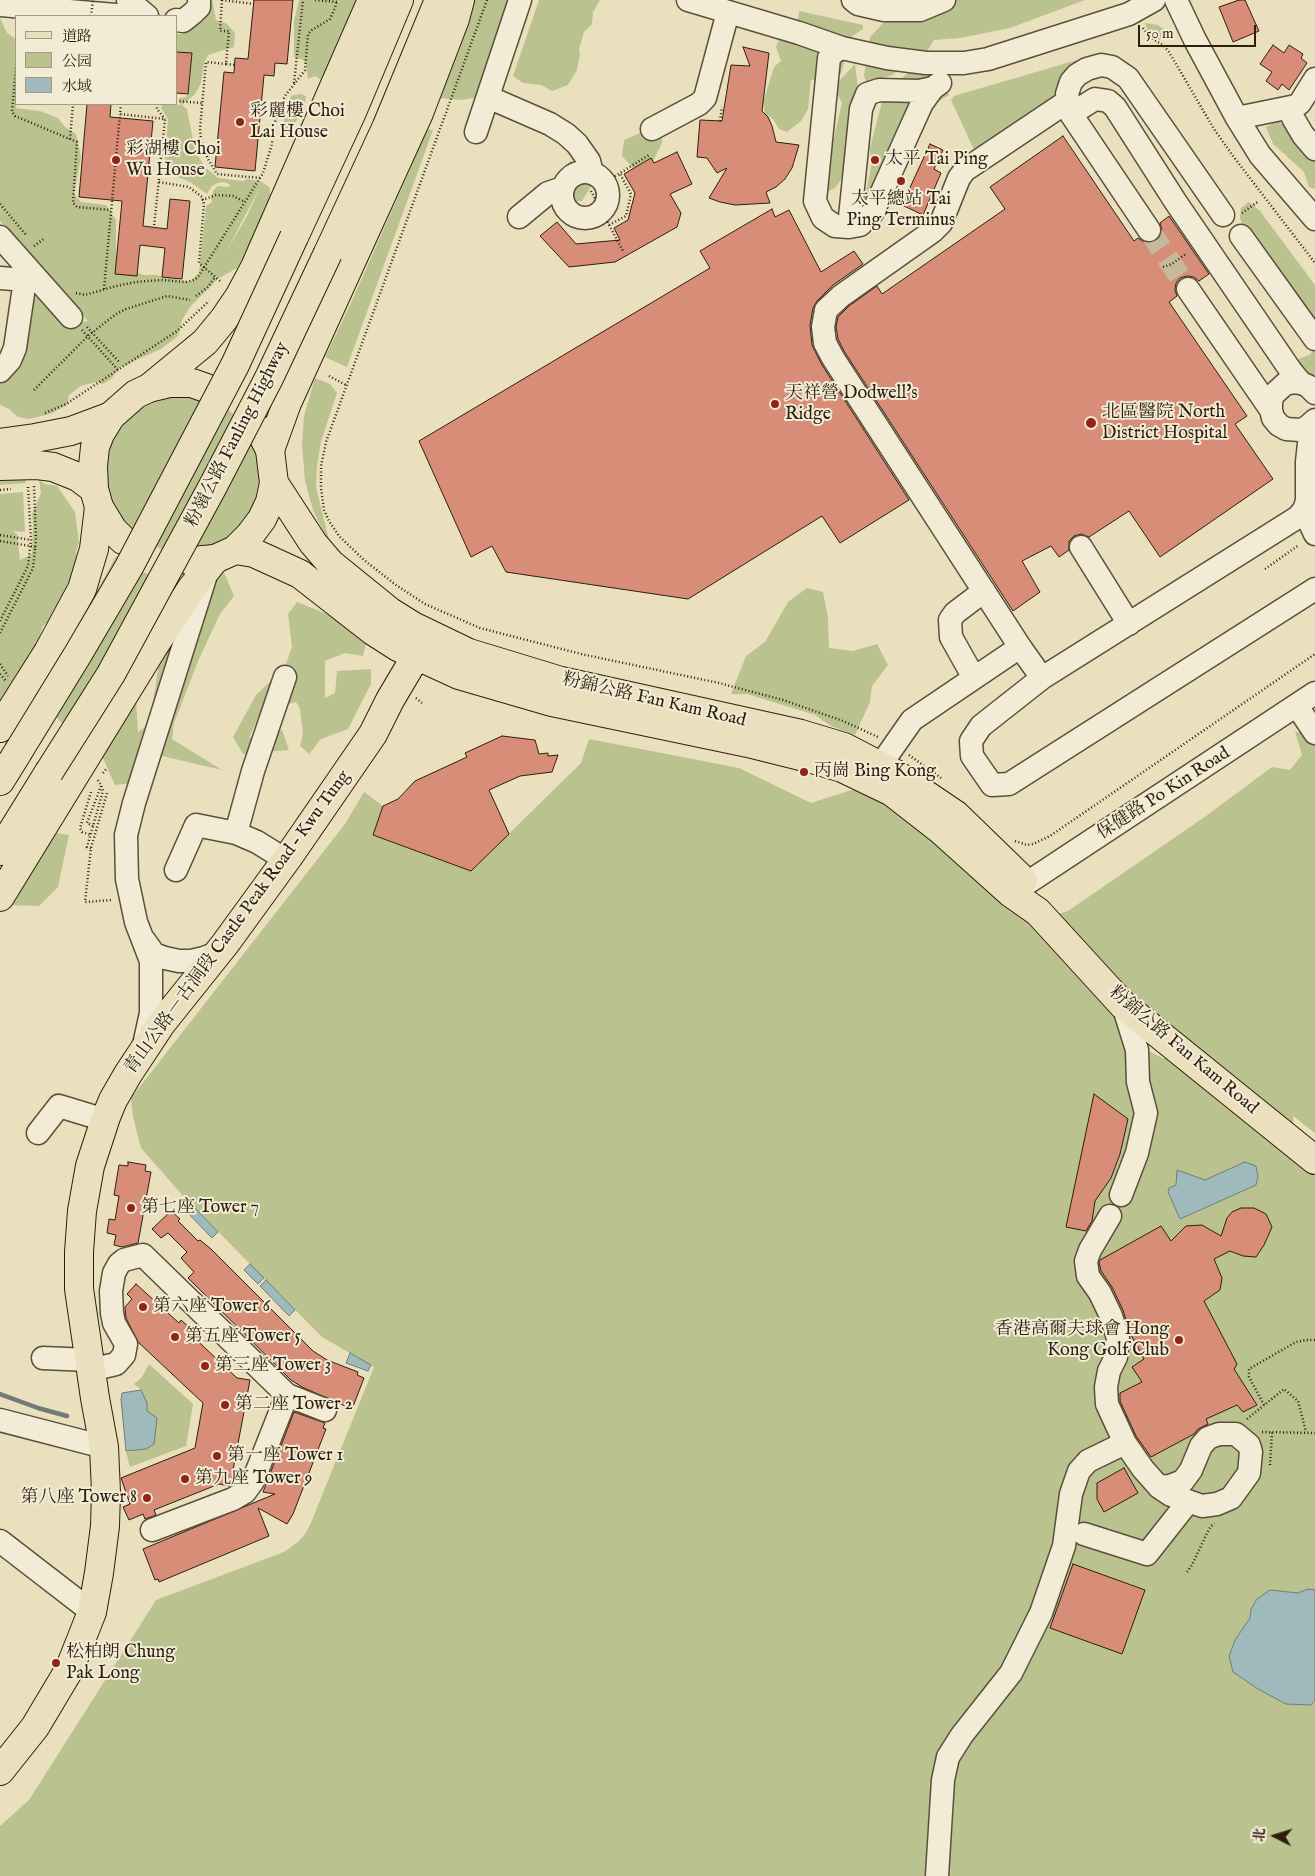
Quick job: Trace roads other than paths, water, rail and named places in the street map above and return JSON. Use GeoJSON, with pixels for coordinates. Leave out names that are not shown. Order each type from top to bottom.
{"type":"FeatureCollection","features":[{"type":"Feature","properties":{"kind":"main road"},"geometry":{"type":"LineString","coordinates":[[149,388],[205,342],[239,297],[372,0]]}},
{"type":"Feature","properties":{"kind":"main road","name":"粉嶺公路 Fanling Highway"},"geometry":{"type":"LineString","coordinates":[[0,781],[78,654],[133,558],[234,365],[352,112],[399,0]]}},
{"type":"Feature","properties":{"kind":"main road","name":"粉嶺公路 Fanling Highway"},"geometry":{"type":"LineString","coordinates":[[0,852],[111,674],[199,513],[268,378],[328,253],[386,128],[439,0]]}},
{"type":"Feature","properties":{"kind":"main road"},"geometry":{"type":"LineString","coordinates":[[0,897],[191,589],[212,560],[250,535],[262,519],[270,502],[274,483],[265,440],[287,403],[419,112],[456,19],[460,0]]}},
{"type":"Feature","properties":{"kind":"main road"},"geometry":{"type":"LineString","coordinates":[[0,728],[48,652],[82,589],[90,569],[94,549],[97,498],[93,466],[95,447],[100,434],[111,416],[136,394],[149,388],[170,383],[192,384],[206,388]]}},
{"type":"Feature","properties":{"kind":"main road"},"geometry":{"type":"LineString","coordinates":[[0,443],[70,431],[111,416]]}},
{"type":"Feature","properties":{"kind":"main road"},"geometry":{"type":"LineString","coordinates":[[0,466],[53,467],[78,477],[97,498],[113,530],[123,540]]}},
{"type":"Feature","properties":{"kind":"main road","name":"粉錦公路 Fan Kam Road"},"geometry":{"type":"LineString","coordinates":[[274,483],[313,544],[331,564],[389,611],[459,674],[511,691],[575,708],[748,743],[812,758],[842,768],[874,773]]}},
{"type":"Feature","properties":{"kind":"main road","name":"粉錦公路 Fan Kam Road"},"geometry":{"type":"LineString","coordinates":[[212,560],[254,553],[300,574],[398,648],[469,652],[561,681],[801,734],[844,747],[874,773],[892,792],[1018,888],[1123,1006],[1158,1036],[1315,1160]]}},
{"type":"Feature","properties":{"kind":"main road","name":"青山公路－古洞段 Castle Peak Road – Kwu Tung"},"geometry":{"type":"LineString","coordinates":[[0,1772],[35,1727],[69,1670],[92,1612],[100,1573],[105,1526],[104,1447],[79,1289],[79,1252],[82,1210],[90,1166],[105,1120],[113,1100],[161,1024],[219,952],[286,860],[373,734],[390,700],[430,649]]}},
{"type":"Feature","properties":{"kind":"street"},"geometry":{"type":"LineString","coordinates":[[128,0],[146,15]]}},
{"type":"Feature","properties":{"kind":"street"},"geometry":{"type":"LineString","coordinates":[[178,20],[183,21],[193,13],[198,7],[199,0]]}},
{"type":"Feature","properties":{"kind":"street"},"geometry":{"type":"LineString","coordinates":[[476,132],[520,0]]}},
{"type":"Feature","properties":{"kind":"street"},"geometry":{"type":"LineString","coordinates":[[688,0],[737,9],[842,48],[887,58],[926,63],[964,63],[988,59],[1144,11]]}},
{"type":"Feature","properties":{"kind":"street"},"geometry":{"type":"LineString","coordinates":[[853,0],[858,4],[884,10],[920,10],[944,0]]}},
{"type":"Feature","properties":{"kind":"street"},"geometry":{"type":"LineString","coordinates":[[1176,0],[1237,118],[1260,154],[1315,219]]}},
{"type":"Feature","properties":{"kind":"street"},"geometry":{"type":"LineString","coordinates":[[0,5],[34,4],[119,15]]}},
{"type":"Feature","properties":{"kind":"street"},"geometry":{"type":"LineString","coordinates":[[652,129],[699,104],[705,98],[737,9]]}},
{"type":"Feature","properties":{"kind":"street"},"geometry":{"type":"LineString","coordinates":[[842,48],[834,52],[829,58],[814,202],[824,218],[835,226],[849,228],[860,225],[873,212],[922,104],[933,88],[964,63]]}},
{"type":"Feature","properties":{"kind":"street"},"geometry":{"type":"LineString","coordinates":[[1149,230],[1069,108],[1067,94],[1071,82],[1087,69],[1101,65],[1112,67],[1128,78],[1199,182],[1224,215]]}},
{"type":"Feature","properties":{"kind":"street"},"geometry":{"type":"LineString","coordinates":[[1237,118],[1274,109],[1291,108],[1300,103],[1315,79]]}},
{"type":"Feature","properties":{"kind":"street"},"geometry":{"type":"LineString","coordinates":[[849,228],[861,109],[867,94],[879,90],[919,91],[933,88]]}},
{"type":"Feature","properties":{"kind":"street"},"geometry":{"type":"LineString","coordinates":[[488,97],[550,124],[566,134],[589,161],[598,181]]}},
{"type":"Feature","properties":{"kind":"street"},"geometry":{"type":"LineString","coordinates":[[1042,678],[833,358],[825,343],[823,327],[826,310],[841,296],[933,231],[941,223],[959,178],[965,170],[1069,108],[1095,99],[1108,101],[1115,107],[1175,201],[1261,328],[1310,386]]}},
{"type":"Feature","properties":{"kind":"street"},"geometry":{"type":"LineString","coordinates":[[1291,108],[1293,118],[1300,130],[1315,149]]}},
{"type":"Feature","properties":{"kind":"street"},"geometry":{"type":"LineString","coordinates":[[582,172],[598,181],[602,180],[608,193],[605,208],[593,218],[586,219],[571,214],[562,201],[563,188],[568,179],[574,174],[582,172]]}},
{"type":"Feature","properties":{"kind":"street"},"geometry":{"type":"LineString","coordinates":[[1175,201],[1199,182]]}},
{"type":"Feature","properties":{"kind":"street"},"geometry":{"type":"LineString","coordinates":[[519,217],[548,193],[563,188]]}},
{"type":"Feature","properties":{"kind":"street"},"geometry":{"type":"LineString","coordinates":[[1241,236],[1315,339]]}},
{"type":"Feature","properties":{"kind":"street"},"geometry":{"type":"LineString","coordinates":[[0,237],[71,317]]}},
{"type":"Feature","properties":{"kind":"street"},"geometry":{"type":"LineString","coordinates":[[0,278],[25,280],[15,348],[3,360]]}},
{"type":"Feature","properties":{"kind":"street"},"geometry":{"type":"LineString","coordinates":[[1188,288],[1271,410],[1279,425],[1286,429],[1307,425],[1307,501],[1304,510],[1298,517],[1042,678],[981,726],[971,741],[972,756],[992,785],[1009,784],[1315,589]]}},
{"type":"Feature","properties":{"kind":"street"},"geometry":{"type":"LineString","coordinates":[[1261,328],[1292,305]]}},
{"type":"Feature","properties":{"kind":"street"},"geometry":{"type":"LineString","coordinates":[[1271,410],[1271,402],[1278,388],[1293,382],[1310,386]]}},
{"type":"Feature","properties":{"kind":"street"},"geometry":{"type":"LineString","coordinates":[[1304,510],[1308,539]]}},
{"type":"Feature","properties":{"kind":"street"},"geometry":{"type":"LineString","coordinates":[[1081,547],[1129,624]]}},
{"type":"Feature","properties":{"kind":"street"},"geometry":{"type":"LineString","coordinates":[[142,1053],[151,1013],[151,962],[136,922],[127,879],[126,835],[134,803],[212,560]]}},
{"type":"Feature","properties":{"kind":"street"},"geometry":{"type":"LineString","coordinates":[[974,678],[951,637],[950,620],[984,591]]}},
{"type":"Feature","properties":{"kind":"street"},"geometry":{"type":"LineString","coordinates":[[874,773],[912,720],[1020,647]]}},
{"type":"Feature","properties":{"kind":"street"},"geometry":{"type":"LineString","coordinates":[[518,668],[527,676],[574,690],[578,694],[575,708]]}},
{"type":"Feature","properties":{"kind":"street"},"geometry":{"type":"LineString","coordinates":[[236,832],[253,771],[285,676]]}},
{"type":"Feature","properties":{"kind":"street","name":"保健路 Po Kin Road"},"geometry":{"type":"LineString","coordinates":[[1018,888],[1315,693]]}},
{"type":"Feature","properties":{"kind":"street"},"geometry":{"type":"LineString","coordinates":[[1297,706],[1315,733]]}},
{"type":"Feature","properties":{"kind":"street"},"geometry":{"type":"LineString","coordinates":[[176,870],[196,825],[236,832],[257,842],[286,860]]}},
{"type":"Feature","properties":{"kind":"street"},"geometry":{"type":"LineString","coordinates":[[143,940],[154,954],[179,961],[198,960],[219,952]]}},
{"type":"Feature","properties":{"kind":"street"},"geometry":{"type":"LineString","coordinates":[[1123,1006],[1133,1035],[1139,1065]]}},
{"type":"Feature","properties":{"kind":"street"},"geometry":{"type":"LineString","coordinates":[[1158,1036],[1142,1053],[1139,1065],[1138,1082],[1146,1113],[1137,1153],[1121,1195],[1129,1204],[1128,1212],[1118,1218],[1110,1216],[1090,1250],[1086,1261],[1088,1276],[1100,1293],[1111,1316],[1118,1338],[1116,1358],[1109,1371],[1106,1387],[1107,1404],[1125,1442],[1142,1469],[1159,1486],[1171,1495],[1188,1502],[1202,1506],[1217,1504],[1231,1498],[1249,1473],[1251,1452],[1249,1445],[1238,1430],[1208,1438],[1201,1446],[1183,1481],[1170,1486],[1159,1486]]}},
{"type":"Feature","properties":{"kind":"street"},"geometry":{"type":"LineString","coordinates":[[38,1132],[59,1106],[105,1120]]}},
{"type":"Feature","properties":{"kind":"street"},"geometry":{"type":"LineString","coordinates":[[43,1358],[90,1365],[116,1364],[124,1355],[126,1344],[114,1323],[112,1313],[111,1290],[114,1273],[119,1264],[124,1260],[143,1255],[287,1394],[325,1410]]}},
{"type":"Feature","properties":{"kind":"street"},"geometry":{"type":"LineString","coordinates":[[152,1530],[234,1500],[245,1492],[252,1481],[287,1394]]}},
{"type":"Feature","properties":{"kind":"street"},"geometry":{"type":"LineString","coordinates":[[0,1420],[104,1447]]}},
{"type":"Feature","properties":{"kind":"street"},"geometry":{"type":"LineString","coordinates":[[937,1876],[943,1780],[948,1757],[962,1735],[1011,1673],[1041,1613],[1064,1546],[1071,1494],[1079,1471],[1088,1461],[1125,1442]]}},
{"type":"Feature","properties":{"kind":"street"},"geometry":{"type":"LineString","coordinates":[[1084,1534],[1147,1554],[1188,1502]]}},
{"type":"Feature","properties":{"kind":"street"},"geometry":{"type":"LineString","coordinates":[[0,1541],[92,1612]]}},
{"type":"Feature","properties":{"kind":"water"},"geometry":{"type":"Polygon","coordinates":[[[1245,1162],[1256,1166],[1258,1177],[1256,1185],[1180,1219],[1168,1192],[1169,1188],[1176,1185],[1177,1170],[1205,1180],[1245,1162]]]}},
{"type":"Feature","properties":{"kind":"water"},"geometry":{"type":"Polygon","coordinates":[[[188,1201],[218,1232],[212,1238],[182,1207],[188,1201]]]}},
{"type":"Feature","properties":{"kind":"water"},"geometry":{"type":"Polygon","coordinates":[[[250,1264],[264,1278],[258,1284],[244,1270],[250,1264]]]}},
{"type":"Feature","properties":{"kind":"water"},"geometry":{"type":"Polygon","coordinates":[[[266,1280],[295,1310],[289,1316],[260,1286],[266,1280]]]}},
{"type":"Feature","properties":{"kind":"water"},"geometry":{"type":"Polygon","coordinates":[[[350,1353],[371,1365],[368,1371],[346,1363],[350,1353]]]}},
{"type":"Feature","properties":{"kind":"water"},"geometry":{"type":"Polygon","coordinates":[[[141,1390],[147,1403],[147,1411],[157,1418],[154,1444],[146,1449],[126,1451],[122,1393],[141,1390]]]}},
{"type":"Feature","properties":{"kind":"water"},"geometry":{"type":"Polygon","coordinates":[[[1308,1589],[1315,1590],[1315,1700],[1311,1705],[1286,1704],[1258,1689],[1233,1672],[1229,1656],[1235,1640],[1250,1618],[1251,1609],[1257,1599],[1270,1590],[1298,1593],[1308,1589]]]}},
{"type":"Feature","properties":{"kind":"waterway"},"geometry":{"type":"LineString","coordinates":[[0,1394],[67,1416]]}},
{"type":"Feature","properties":{"kind":"tunnel"},"geometry":{"type":"LineString","coordinates":[[1149,230],[1188,289]]}},
{"type":"Feature","properties":{"kind":"tunnel"},"geometry":{"type":"LineString","coordinates":[[206,388],[220,393],[239,404],[260,430]]}},
{"type":"Feature","properties":{"kind":"tunnel"},"geometry":{"type":"LineString","coordinates":[[123,540],[133,549],[149,557],[169,561],[191,561]]}},
{"type":"Feature","properties":{"kind":"place","name":"彩麗樓 Choi Lai House"},"geometry":{"type":"Point","coordinates":[240,122]}},
{"type":"Feature","properties":{"kind":"place","name":"彩湖樓 Choi Wu House"},"geometry":{"type":"Point","coordinates":[116,160]}},
{"type":"Feature","properties":{"kind":"place","name":"太平 Tai Ping"},"geometry":{"type":"Point","coordinates":[875,160]}},
{"type":"Feature","properties":{"kind":"place","name":"太平總站 Tai Ping Terminus"},"geometry":{"type":"Point","coordinates":[901,181]}},
{"type":"Feature","properties":{"kind":"place","name":"天祥營 Dodwell's Ridge"},"geometry":{"type":"Point","coordinates":[775,404]}},
{"type":"Feature","properties":{"kind":"place","name":"北區醫院 North District Hospital"},"geometry":{"type":"Point","coordinates":[1091,423]}},
{"type":"Feature","properties":{"kind":"place","name":"丙崗 Bing Kong"},"geometry":{"type":"Point","coordinates":[804,772]}},
{"type":"Feature","properties":{"kind":"place","name":"第七座 Tower 7"},"geometry":{"type":"Point","coordinates":[131,1208]}},
{"type":"Feature","properties":{"kind":"place","name":"第六座 Tower 6"},"geometry":{"type":"Point","coordinates":[143,1307]}},
{"type":"Feature","properties":{"kind":"place","name":"第五座 Tower 5"},"geometry":{"type":"Point","coordinates":[175,1337]}},
{"type":"Feature","properties":{"kind":"place","name":"香港高爾夫球會 Hong Kong Golf Club"},"geometry":{"type":"Point","coordinates":[1179,1340]}},
{"type":"Feature","properties":{"kind":"place","name":"第三座 Tower 3"},"geometry":{"type":"Point","coordinates":[205,1366]}},
{"type":"Feature","properties":{"kind":"place","name":"第二座 Tower 2"},"geometry":{"type":"Point","coordinates":[225,1405]}},
{"type":"Feature","properties":{"kind":"place","name":"第一座 Tower 1"},"geometry":{"type":"Point","coordinates":[217,1456]}},
{"type":"Feature","properties":{"kind":"place","name":"第九座 Tower 9"},"geometry":{"type":"Point","coordinates":[185,1479]}},
{"type":"Feature","properties":{"kind":"place","name":"第八座 Tower 8"},"geometry":{"type":"Point","coordinates":[147,1498]}},
{"type":"Feature","properties":{"kind":"place","name":"松柏朗 Chung Pak Long"},"geometry":{"type":"Point","coordinates":[56,1663]}}]}
